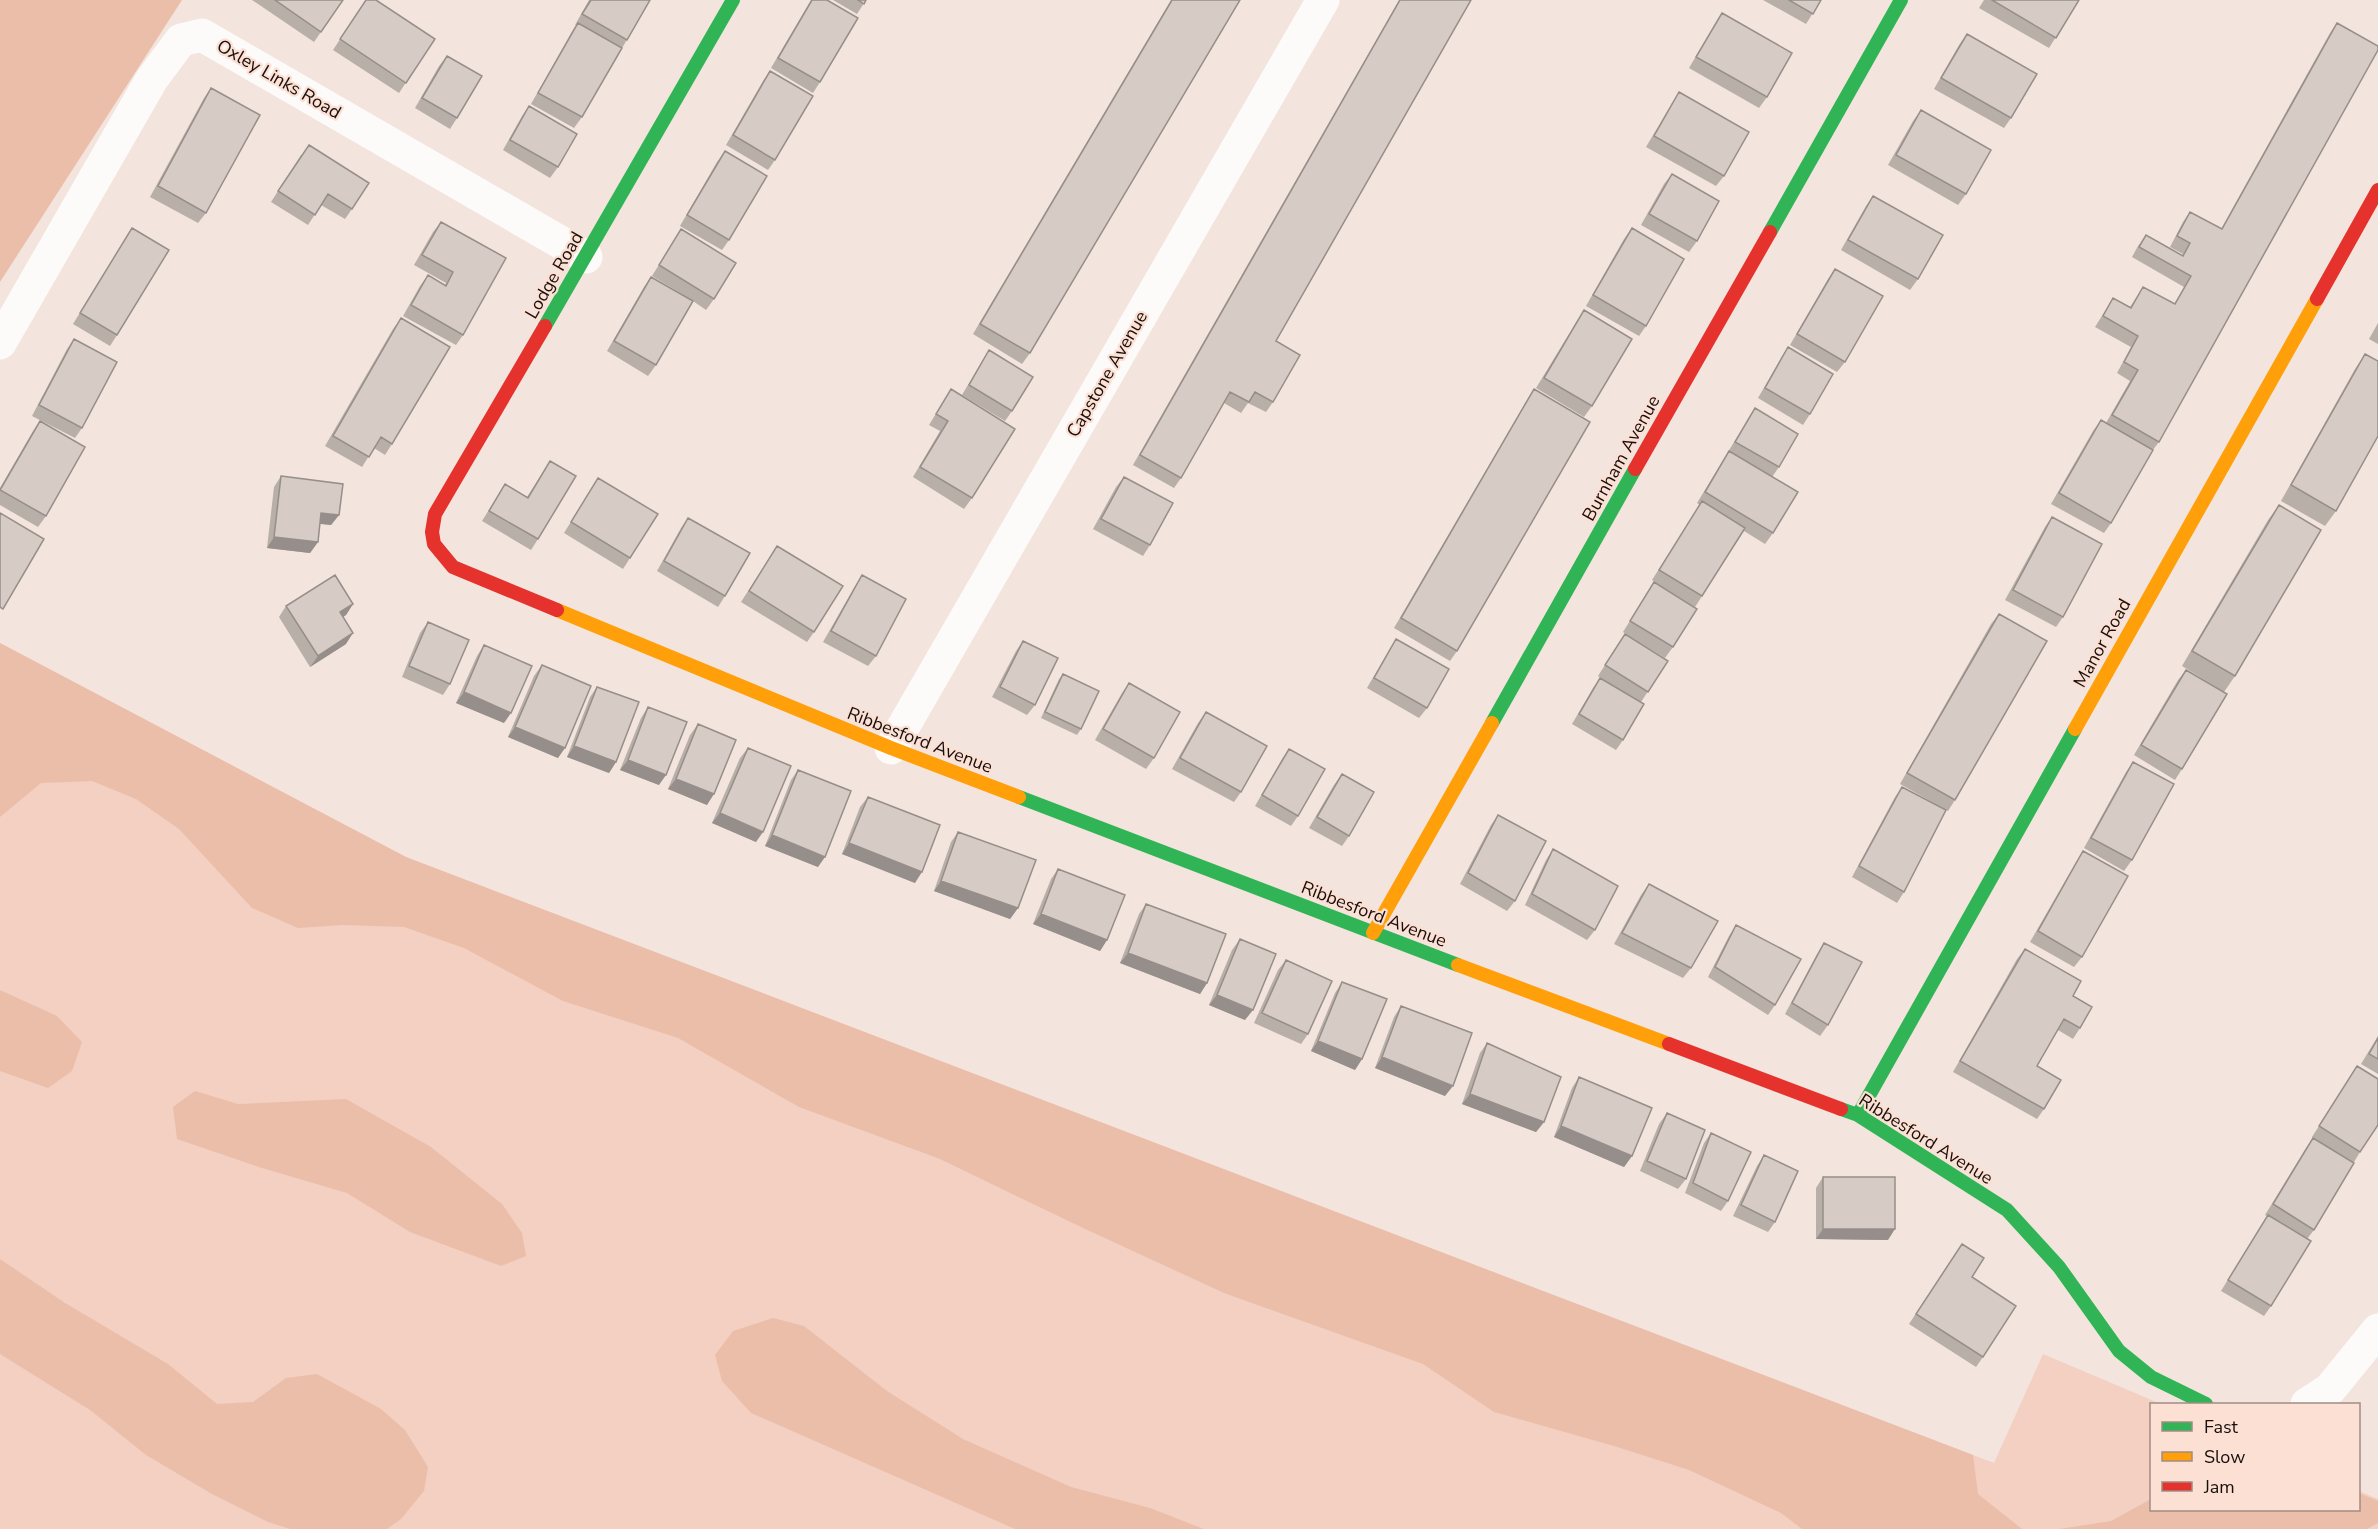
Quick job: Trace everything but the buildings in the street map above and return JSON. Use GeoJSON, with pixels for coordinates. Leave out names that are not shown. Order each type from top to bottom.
{"type":"FeatureCollection","features":[{"type":"Feature","properties":{"kind":"street","name":"Lodge Road"},"geometry":{"type":"LineString","coordinates":[[453,567],[437,550],[431,534],[435,514],[733,0]]}},
{"type":"Feature","properties":{"kind":"street","name":"Capstone Avenue"},"geometry":{"type":"LineString","coordinates":[[891,748],[1323,0]]}},
{"type":"Feature","properties":{"kind":"street","name":"Burnham Avenue"},"geometry":{"type":"LineString","coordinates":[[1373,933],[1901,0]]}},
{"type":"Feature","properties":{"kind":"street","name":"Oxley Links Road"},"geometry":{"type":"LineString","coordinates":[[0,343],[152,79],[181,40],[202,35],[586,257]]}},
{"type":"Feature","properties":{"kind":"street","name":"Manor Road"},"geometry":{"type":"LineString","coordinates":[[1858,1115],[2378,190]]}},
{"type":"Feature","properties":{"kind":"street","name":"Ribbesford Avenue"},"geometry":{"type":"LineString","coordinates":[[453,567],[891,748],[1373,933],[1858,1115],[2007,1210],[2059,1267],[2119,1351],[2151,1377],[2204,1403]]}},
{"type":"Feature","properties":{"kind":"street"},"geometry":{"type":"LineString","coordinates":[[2309,1403],[2330,1389],[2378,1330]]}},
{"type":"Feature","properties":{"kind":"shaded area"},"geometry":{"type":"Polygon","coordinates":[[[0,0],[182,0],[0,282],[0,0]]]}},
{"type":"Feature","properties":{"kind":"shaded area"},"geometry":{"type":"Polygon","coordinates":[[[0,643],[406,857],[1994,1463],[2043,1354],[2159,1403],[2150,1403],[2150,1511],[2360,1511],[2360,1491],[2378,1499],[2378,1529],[0,1529],[0,643]]]}},
{"type":"Feature","properties":{"kind":"shaded area"},"geometry":{"type":"Polygon","coordinates":[[[0,643],[406,857],[1973,1455],[1978,1494],[2022,1529],[1802,1529],[1781,1513],[1689,1470],[1494,1412],[1423,1364],[1224,1293],[940,1159],[799,1107],[678,1038],[563,1001],[464,948],[404,927],[343,925],[298,928],[252,908],[179,829],[136,799],[92,781],[41,783],[0,817],[0,643]]]}},
{"type":"Feature","properties":{"kind":"shaded area"},"geometry":{"type":"Polygon","coordinates":[[[0,990],[57,1016],[82,1042],[72,1071],[48,1088],[0,1071],[0,990]]]}},
{"type":"Feature","properties":{"kind":"shaded area"},"geometry":{"type":"Polygon","coordinates":[[[195,1091],[238,1104],[346,1099],[431,1147],[502,1204],[522,1233],[526,1256],[501,1266],[410,1232],[347,1193],[262,1168],[177,1139],[173,1107],[195,1091]]]}},
{"type":"Feature","properties":{"kind":"shaded area"},"geometry":{"type":"Polygon","coordinates":[[[0,1259],[65,1303],[168,1364],[217,1404],[253,1402],[286,1378],[317,1374],[381,1409],[405,1430],[428,1467],[424,1491],[401,1519],[387,1529],[290,1529],[268,1522],[212,1494],[146,1455],[90,1410],[0,1354],[0,1259]]]}},
{"type":"Feature","properties":{"kind":"shaded area"},"geometry":{"type":"Polygon","coordinates":[[[773,1318],[804,1326],[887,1391],[963,1439],[1071,1487],[1150,1508],[1204,1529],[1015,1529],[751,1413],[722,1381],[715,1355],[733,1331],[773,1318]]]}},
{"type":"Feature","properties":{"kind":"shaded area"},"geometry":{"type":"Polygon","coordinates":[[[2360,1493],[2378,1501],[2378,1523],[2367,1529],[2059,1529],[2111,1521],[2150,1500],[2150,1511],[2360,1511],[2360,1493]]]}},
{"type":"Feature","properties":{"kind":"traffic: fast"},"geometry":{"type":"LineString","coordinates":[[545,326],[733,0]]}},
{"type":"Feature","properties":{"kind":"traffic: fast"},"geometry":{"type":"LineString","coordinates":[[1770,232],[1901,0]]}},
{"type":"Feature","properties":{"kind":"traffic: fast"},"geometry":{"type":"LineString","coordinates":[[1492,723],[1635,469]]}},
{"type":"Feature","properties":{"kind":"traffic: fast"},"geometry":{"type":"LineString","coordinates":[[1858,1115],[2075,729]]}},
{"type":"Feature","properties":{"kind":"traffic: fast"},"geometry":{"type":"LineString","coordinates":[[1019,797],[1458,965]]}},
{"type":"Feature","properties":{"kind":"traffic: fast"},"geometry":{"type":"LineString","coordinates":[[1841,1109],[1858,1115],[2007,1210],[2059,1267],[2119,1351],[2151,1377],[2204,1403]]}},
{"type":"Feature","properties":{"kind":"traffic: slow"},"geometry":{"type":"LineString","coordinates":[[2075,729],[2317,299]]}},
{"type":"Feature","properties":{"kind":"traffic: slow"},"geometry":{"type":"LineString","coordinates":[[557,610],[891,748],[1019,797]]}},
{"type":"Feature","properties":{"kind":"traffic: slow"},"geometry":{"type":"LineString","coordinates":[[1373,933],[1492,723]]}},
{"type":"Feature","properties":{"kind":"traffic: slow"},"geometry":{"type":"LineString","coordinates":[[1458,965],[1669,1044]]}},
{"type":"Feature","properties":{"kind":"traffic: jam"},"geometry":{"type":"LineString","coordinates":[[2317,299],[2378,190]]}},
{"type":"Feature","properties":{"kind":"traffic: jam"},"geometry":{"type":"LineString","coordinates":[[1635,469],[1770,232]]}},
{"type":"Feature","properties":{"kind":"traffic: jam"},"geometry":{"type":"LineString","coordinates":[[545,326],[435,514],[432,532],[434,544],[453,567],[557,610]]}},
{"type":"Feature","properties":{"kind":"traffic: jam"},"geometry":{"type":"LineString","coordinates":[[1669,1044],[1841,1109]]}}]}
